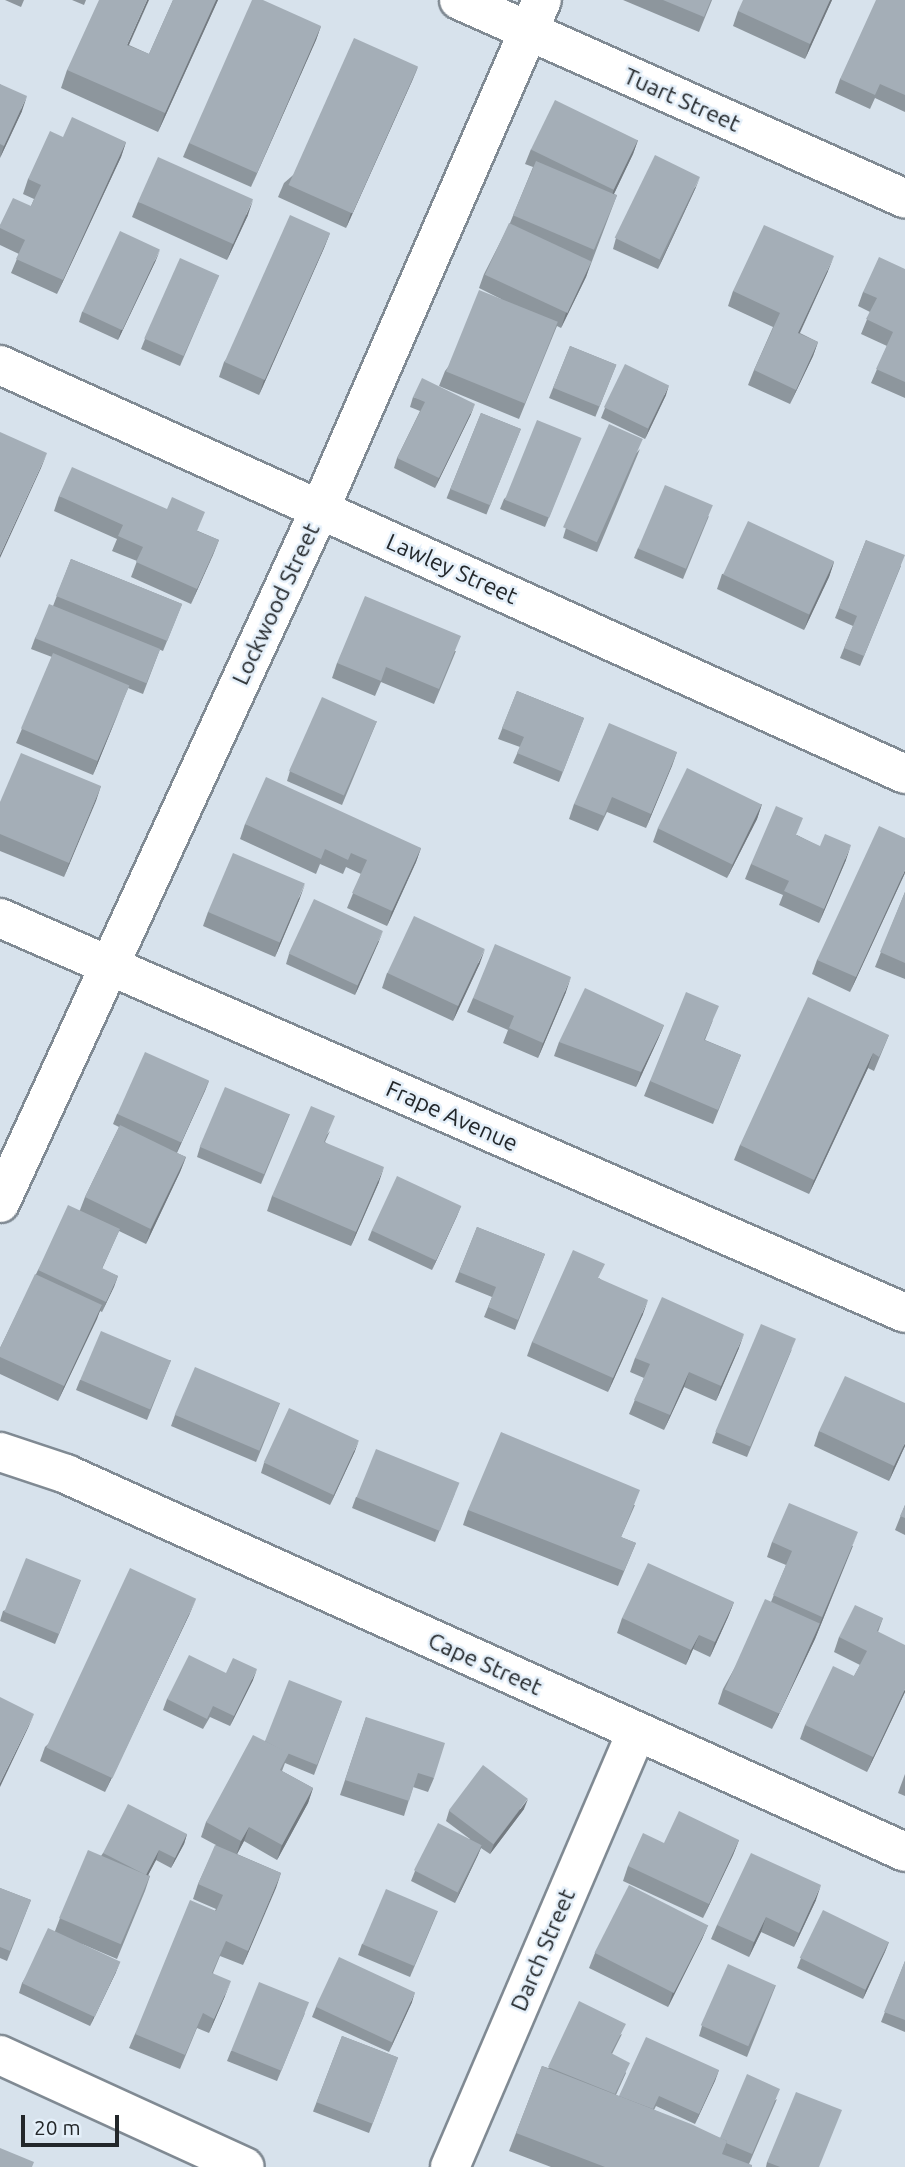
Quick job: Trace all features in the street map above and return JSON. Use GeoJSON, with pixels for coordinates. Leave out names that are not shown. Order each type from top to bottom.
{"type":"FeatureCollection","features":[{"type":"Feature","properties":{"kind":"street","name":"Tuart Street"},"geometry":{"type":"LineString","coordinates":[[459,0],[535,16],[905,199]]}},
{"type":"Feature","properties":{"kind":"street","name":"Lockwood Street"},"geometry":{"type":"LineString","coordinates":[[0,1203],[320,509],[535,16]]}},
{"type":"Feature","properties":{"kind":"street","name":"Lawley Street"},"geometry":{"type":"LineString","coordinates":[[0,365],[905,774]]}},
{"type":"Feature","properties":{"kind":"street","name":"Frape Avenue"},"geometry":{"type":"LineString","coordinates":[[0,918],[905,1313]]}},
{"type":"Feature","properties":{"kind":"street","name":"Cape Street"},"geometry":{"type":"LineString","coordinates":[[0,1427],[66,1474]]}},
{"type":"Feature","properties":{"kind":"street","name":"Cape Street"},"geometry":{"type":"LineString","coordinates":[[0,1452],[66,1474],[905,1852]]}},
{"type":"Feature","properties":{"kind":"street","name":"Darch Street"},"geometry":{"type":"LineString","coordinates":[[450,2167],[636,1733]]}},
{"type":"Feature","properties":{"kind":"street"},"geometry":{"type":"LineString","coordinates":[[0,2055],[245,2167]]}},
{"type":"Feature","properties":{"kind":"building"},"geometry":{"type":"Polygon","coordinates":[[[99,0],[147,0],[127,45],[149,54],[173,0],[216,0],[165,113],[67,70],[99,0]]]}},
{"type":"Feature","properties":{"kind":"building"},"geometry":{"type":"Polygon","coordinates":[[[252,0],[263,0],[321,26],[257,173],[189,143],[252,0]]]}},
{"type":"Feature","properties":{"kind":"building"},"geometry":{"type":"Polygon","coordinates":[[[663,0],[711,0],[704,17],[663,0]]]}},
{"type":"Feature","properties":{"kind":"building"},"geometry":{"type":"Polygon","coordinates":[[[743,0],[830,0],[810,44],[738,11],[743,0]]]}},
{"type":"Feature","properties":{"kind":"building"},"geometry":{"type":"Polygon","coordinates":[[[876,0],[905,0],[905,95],[880,84],[875,95],[840,79],[876,0]]]}},
{"type":"Feature","properties":{"kind":"building"},"geometry":{"type":"Polygon","coordinates":[[[354,38],[418,66],[352,214],[289,185],[354,38]]]}},
{"type":"Feature","properties":{"kind":"building"},"geometry":{"type":"Polygon","coordinates":[[[0,84],[27,96],[4,146],[0,144],[0,84]]]}},
{"type":"Feature","properties":{"kind":"building"},"geometry":{"type":"Polygon","coordinates":[[[555,100],[638,140],[614,190],[531,149],[555,100]]]}},
{"type":"Feature","properties":{"kind":"building"},"geometry":{"type":"Polygon","coordinates":[[[72,117],[126,142],[63,280],[16,259],[25,240],[0,228],[0,225],[13,198],[31,206],[41,185],[28,179],[50,131],[63,137],[72,117]]]}},
{"type":"Feature","properties":{"kind":"building"},"geometry":{"type":"Polygon","coordinates":[[[655,155],[700,177],[660,260],[615,238],[655,155]]]}},
{"type":"Feature","properties":{"kind":"building"},"geometry":{"type":"Polygon","coordinates":[[[158,157],[253,199],[233,244],[138,202],[158,157]]]}},
{"type":"Feature","properties":{"kind":"building"},"geometry":{"type":"Polygon","coordinates":[[[536,161],[617,195],[594,250],[513,215],[536,161]]]}},
{"type":"Feature","properties":{"kind":"building"},"geometry":{"type":"Polygon","coordinates":[[[290,215],[330,233],[265,380],[225,362],[290,215]]]}},
{"type":"Feature","properties":{"kind":"building"},"geometry":{"type":"Polygon","coordinates":[[[509,223],[591,261],[567,313],[485,275],[509,223]]]}},
{"type":"Feature","properties":{"kind":"building"},"geometry":{"type":"Polygon","coordinates":[[[764,225],[834,256],[798,333],[818,342],[796,390],[754,370],[780,313],[733,291],[764,225]]]}},
{"type":"Feature","properties":{"kind":"building"},"geometry":{"type":"Polygon","coordinates":[[[120,231],[160,250],[122,330],[82,312],[120,231]]]}},
{"type":"Feature","properties":{"kind":"building"},"geometry":{"type":"Polygon","coordinates":[[[879,257],[905,269],[905,382],[876,369],[893,332],[866,319],[877,298],[863,292],[879,257]]]}},
{"type":"Feature","properties":{"kind":"building"},"geometry":{"type":"Polygon","coordinates":[[[180,258],[219,275],[183,356],[144,338],[180,258]]]}},
{"type":"Feature","properties":{"kind":"building"},"geometry":{"type":"Polygon","coordinates":[[[479,290],[558,322],[525,403],[446,372],[479,290]]]}},
{"type":"Feature","properties":{"kind":"building"},"geometry":{"type":"Polygon","coordinates":[[[570,346],[616,365],[600,406],[553,388],[570,346]]]}},
{"type":"Feature","properties":{"kind":"building"},"geometry":{"type":"Polygon","coordinates":[[[625,364],[669,385],[648,429],[604,407],[625,364]]]}},
{"type":"Feature","properties":{"kind":"building"},"geometry":{"type":"Polygon","coordinates":[[[422,378],[475,404],[439,478],[397,458],[425,402],[413,397],[422,378]]]}},
{"type":"Feature","properties":{"kind":"building"},"geometry":{"type":"Polygon","coordinates":[[[481,413],[521,429],[490,505],[450,489],[481,413]]]}},
{"type":"Feature","properties":{"kind":"building"},"geometry":{"type":"Polygon","coordinates":[[[537,420],[582,438],[549,518],[505,500],[537,420]]]}},
{"type":"Feature","properties":{"kind":"building"},"geometry":{"type":"Polygon","coordinates":[[[609,424],[643,439],[597,542],[563,527],[609,424]]]}},
{"type":"Feature","properties":{"kind":"building"},"geometry":{"type":"Polygon","coordinates":[[[0,432],[47,453],[0,555],[0,432]]]}},
{"type":"Feature","properties":{"kind":"building"},"geometry":{"type":"Polygon","coordinates":[[[72,467],[167,509],[172,497],[205,512],[197,531],[219,540],[197,589],[136,562],[143,547],[118,536],[123,525],[59,496],[72,467]]]}},
{"type":"Feature","properties":{"kind":"building"},"geometry":{"type":"Polygon","coordinates":[[[665,485],[713,505],[686,569],[638,549],[665,485]]]}},
{"type":"Feature","properties":{"kind":"building"},"geometry":{"type":"Polygon","coordinates":[[[748,521],[834,561],[809,615],[723,574],[748,521]]]}},
{"type":"Feature","properties":{"kind":"building"},"geometry":{"type":"Polygon","coordinates":[[[866,540],[905,555],[864,656],[844,648],[857,616],[839,608],[866,540]]]}},
{"type":"Feature","properties":{"kind":"building"},"geometry":{"type":"Polygon","coordinates":[[[71,559],[182,604],[167,641],[56,596],[71,559]]]}},
{"type":"Feature","properties":{"kind":"building"},"geometry":{"type":"Polygon","coordinates":[[[365,596],[461,636],[439,689],[386,667],[381,681],[337,663],[365,596]]]}},
{"type":"Feature","properties":{"kind":"building"},"geometry":{"type":"Polygon","coordinates":[[[49,604],[160,649],[146,683],[35,638],[49,604]]]}},
{"type":"Feature","properties":{"kind":"building"},"geometry":{"type":"Polygon","coordinates":[[[53,653],[129,685],[97,761],[21,728],[53,653]]]}},
{"type":"Feature","properties":{"kind":"building"},"geometry":{"type":"Polygon","coordinates":[[[517,691],[584,718],[563,772],[517,753],[524,737],[502,728],[517,691]]]}},
{"type":"Feature","properties":{"kind":"building"},"geometry":{"type":"Polygon","coordinates":[[[322,697],[377,721],[344,795],[289,771],[322,697]]]}},
{"type":"Feature","properties":{"kind":"building"},"geometry":{"type":"Polygon","coordinates":[[[609,723],[677,752],[651,814],[612,797],[604,816],[574,804],[609,723]]]}},
{"type":"Feature","properties":{"kind":"building"},"geometry":{"type":"Polygon","coordinates":[[[21,753],[101,786],[69,863],[0,834],[0,802],[21,753]]]}},
{"type":"Feature","properties":{"kind":"building"},"geometry":{"type":"Polygon","coordinates":[[[687,768],[762,804],[732,865],[658,828],[687,768]]]}},
{"type":"Feature","properties":{"kind":"building"},"geometry":{"type":"Polygon","coordinates":[[[266,777],[421,848],[392,911],[352,893],[367,860],[351,853],[348,860],[325,849],[321,859],[245,824],[266,777]]]}},
{"type":"Feature","properties":{"kind":"building"},"geometry":{"type":"Polygon","coordinates":[[[776,806],[803,818],[796,835],[820,846],[825,834],[851,845],[824,909],[784,891],[789,881],[751,864],[776,806]]]}},
{"type":"Feature","properties":{"kind":"building"},"geometry":{"type":"Polygon","coordinates":[[[879,826],[905,838],[905,870],[856,977],[817,960],[879,826]]]}},
{"type":"Feature","properties":{"kind":"building"},"geometry":{"type":"Polygon","coordinates":[[[233,853],[305,883],[280,942],[208,912],[233,853]]]}},
{"type":"Feature","properties":{"kind":"building"},"geometry":{"type":"Polygon","coordinates":[[[905,892],[905,963],[880,952],[905,892]]]}},
{"type":"Feature","properties":{"kind":"building"},"geometry":{"type":"Polygon","coordinates":[[[314,899],[383,931],[358,985],[289,953],[314,899]]]}},
{"type":"Feature","properties":{"kind":"building"},"geometry":{"type":"Polygon","coordinates":[[[414,916],[485,949],[458,1006],[387,973],[414,916]]]}},
{"type":"Feature","properties":{"kind":"building"},"geometry":{"type":"Polygon","coordinates":[[[495,944],[571,977],[543,1043],[509,1028],[514,1016],[473,998],[495,944]]]}},
{"type":"Feature","properties":{"kind":"building"},"geometry":{"type":"Polygon","coordinates":[[[585,988],[664,1025],[641,1072],[559,1042],[585,988]]]}},
{"type":"Feature","properties":{"kind":"building"},"geometry":{"type":"Polygon","coordinates":[[[686,992],[719,1006],[704,1040],[741,1055],[718,1110],[650,1081],[686,992]]]}},
{"type":"Feature","properties":{"kind":"building"},"geometry":{"type":"Polygon","coordinates":[[[808,997],[889,1035],[879,1057],[873,1053],[814,1180],[740,1145],[808,997]]]}},
{"type":"Feature","properties":{"kind":"building"},"geometry":{"type":"Polygon","coordinates":[[[145,1052],[209,1080],[181,1143],[117,1114],[145,1052]]]}},
{"type":"Feature","properties":{"kind":"building"},"geometry":{"type":"Polygon","coordinates":[[[225,1087],[289,1114],[264,1174],[200,1147],[225,1087]]]}},
{"type":"Feature","properties":{"kind":"building"},"geometry":{"type":"Polygon","coordinates":[[[311,1106],[335,1116],[324,1142],[384,1167],[356,1232],[272,1196],[311,1106]]]}},
{"type":"Feature","properties":{"kind":"building"},"geometry":{"type":"Polygon","coordinates":[[[120,1125],[186,1157],[151,1229],[85,1197],[120,1125]]]}},
{"type":"Feature","properties":{"kind":"building"},"geometry":{"type":"Polygon","coordinates":[[[397,1176],[461,1206],[436,1260],[372,1230],[397,1176]]]}},
{"type":"Feature","properties":{"kind":"building"},"geometry":{"type":"Polygon","coordinates":[[[68,1205],[120,1229],[102,1268],[118,1276],[106,1302],[38,1270],[68,1205]]]}},
{"type":"Feature","properties":{"kind":"building"},"geometry":{"type":"Polygon","coordinates":[[[477,1227],[545,1254],[518,1320],[488,1307],[496,1287],[459,1272],[477,1227]]]}},
{"type":"Feature","properties":{"kind":"building"},"geometry":{"type":"Polygon","coordinates":[[[573,1250],[605,1264],[598,1278],[648,1300],[613,1378],[532,1342],[573,1250]]]}},
{"type":"Feature","properties":{"kind":"building"},"geometry":{"type":"Polygon","coordinates":[[[35,1274],[102,1305],[64,1386],[0,1357],[0,1348],[35,1274]]]}},
{"type":"Feature","properties":{"kind":"building"},"geometry":{"type":"Polygon","coordinates":[[[662,1297],[744,1334],[721,1386],[689,1372],[670,1415],[634,1400],[650,1364],[635,1358],[662,1297]]]}},
{"type":"Feature","properties":{"kind":"building"},"geometry":{"type":"Polygon","coordinates":[[[761,1324],[796,1339],[750,1447],[715,1432],[761,1324]]]}},
{"type":"Feature","properties":{"kind":"building"},"geometry":{"type":"Polygon","coordinates":[[[101,1331],[171,1361],[150,1409],[80,1380],[101,1331]]]}},
{"type":"Feature","properties":{"kind":"building"},"geometry":{"type":"Polygon","coordinates":[[[195,1367],[280,1403],[259,1451],[175,1415],[195,1367]]]}},
{"type":"Feature","properties":{"kind":"building"},"geometry":{"type":"Polygon","coordinates":[[[845,1376],[905,1403],[905,1443],[894,1466],[819,1431],[845,1376]]]}},
{"type":"Feature","properties":{"kind":"building"},"geometry":{"type":"Polygon","coordinates":[[[289,1408],[359,1441],[333,1495],[264,1462],[289,1408]]]}},
{"type":"Feature","properties":{"kind":"building"},"geometry":{"type":"Polygon","coordinates":[[[501,1432],[640,1490],[621,1537],[636,1543],[624,1571],[468,1510],[501,1432]]]}},
{"type":"Feature","properties":{"kind":"building"},"geometry":{"type":"Polygon","coordinates":[[[376,1449],[459,1483],[440,1531],[357,1497],[376,1449]]]}},
{"type":"Feature","properties":{"kind":"building"},"geometry":{"type":"Polygon","coordinates":[[[789,1503],[858,1532],[822,1617],[773,1595],[792,1551],[772,1542],[789,1503]]]}},
{"type":"Feature","properties":{"kind":"building"},"geometry":{"type":"Polygon","coordinates":[[[905,1505],[905,1518],[900,1516],[905,1505]]]}},
{"type":"Feature","properties":{"kind":"building"},"geometry":{"type":"Polygon","coordinates":[[[26,1558],[81,1580],[59,1634],[4,1612],[26,1558]]]}},
{"type":"Feature","properties":{"kind":"building"},"geometry":{"type":"Polygon","coordinates":[[[648,1563],[734,1602],[715,1642],[699,1635],[691,1650],[622,1618],[648,1563]]]}},
{"type":"Feature","properties":{"kind":"building"},"geometry":{"type":"Polygon","coordinates":[[[130,1568],[196,1599],[112,1778],[46,1747],[130,1568]]]}},
{"type":"Feature","properties":{"kind":"building"},"geometry":{"type":"Polygon","coordinates":[[[765,1599],[820,1623],[780,1714],[725,1689],[765,1599]]]}},
{"type":"Feature","properties":{"kind":"building"},"geometry":{"type":"Polygon","coordinates":[[[855,1605],[883,1618],[877,1631],[905,1645],[905,1689],[873,1757],[805,1725],[833,1666],[854,1676],[867,1651],[839,1637],[855,1605]]]}},
{"type":"Feature","properties":{"kind":"building"},"geometry":{"type":"Polygon","coordinates":[[[189,1655],[226,1673],[233,1658],[257,1669],[234,1716],[213,1706],[207,1719],[167,1699],[189,1655]]]}},
{"type":"Feature","properties":{"kind":"building"},"geometry":{"type":"Polygon","coordinates":[[[289,1680],[342,1701],[317,1765],[265,1741],[289,1680]]]}},
{"type":"Feature","properties":{"kind":"building"},"geometry":{"type":"Polygon","coordinates":[[[0,1697],[34,1714],[0,1783],[0,1697]]]}},
{"type":"Feature","properties":{"kind":"building"},"geometry":{"type":"Polygon","coordinates":[[[366,1717],[445,1743],[434,1778],[418,1773],[409,1801],[345,1780],[366,1717]]]}},
{"type":"Feature","properties":{"kind":"building"},"geometry":{"type":"Polygon","coordinates":[[[253,1735],[289,1753],[280,1770],[313,1788],[282,1845],[249,1827],[241,1841],[206,1822],[253,1735]]]}},
{"type":"Feature","properties":{"kind":"building"},"geometry":{"type":"Polygon","coordinates":[[[483,1765],[528,1799],[493,1844],[449,1811],[483,1765]]]}},
{"type":"Feature","properties":{"kind":"building"},"geometry":{"type":"Polygon","coordinates":[[[128,1804],[187,1834],[175,1858],[159,1850],[146,1875],[103,1853],[128,1804]]]}},
{"type":"Feature","properties":{"kind":"building"},"geometry":{"type":"Polygon","coordinates":[[[679,1811],[739,1840],[709,1904],[628,1866],[643,1833],[664,1843],[679,1811]]]}},
{"type":"Feature","properties":{"kind":"building"},"geometry":{"type":"Polygon","coordinates":[[[438,1823],[482,1845],[458,1892],[414,1870],[438,1823]]]}},
{"type":"Feature","properties":{"kind":"building"},"geometry":{"type":"Polygon","coordinates":[[[215,1845],[281,1873],[248,1951],[226,1941],[212,1973],[231,1981],[214,2019],[203,2013],[185,2055],[135,2034],[190,1900],[216,1911],[223,1895],[198,1884],[215,1845]]]}},
{"type":"Feature","properties":{"kind":"building"},"geometry":{"type":"Polygon","coordinates":[[[88,1850],[150,1876],[121,1944],[59,1918],[88,1850]]]}},
{"type":"Feature","properties":{"kind":"building"},"geometry":{"type":"Polygon","coordinates":[[[751,1853],[821,1885],[799,1933],[766,1917],[754,1942],[717,1925],[751,1853]]]}},
{"type":"Feature","properties":{"kind":"building"},"geometry":{"type":"Polygon","coordinates":[[[629,1885],[708,1925],[674,1993],[594,1953],[629,1885]]]}},
{"type":"Feature","properties":{"kind":"building"},"geometry":{"type":"Polygon","coordinates":[[[0,1888],[31,1900],[10,1951],[0,1947],[0,1888]]]}},
{"type":"Feature","properties":{"kind":"building"},"geometry":{"type":"Polygon","coordinates":[[[386,1889],[438,1911],[414,1966],[363,1944],[386,1889]]]}},
{"type":"Feature","properties":{"kind":"building"},"geometry":{"type":"Polygon","coordinates":[[[823,1910],[889,1942],[865,1990],[800,1958],[823,1910]]]}},
{"type":"Feature","properties":{"kind":"building"},"geometry":{"type":"Polygon","coordinates":[[[48,1928],[121,1962],[95,2017],[22,1983],[48,1928]]]}},
{"type":"Feature","properties":{"kind":"building"},"geometry":{"type":"Polygon","coordinates":[[[339,1957],[415,1992],[392,2042],[316,2007],[339,1957]]]}},
{"type":"Feature","properties":{"kind":"building"},"geometry":{"type":"Polygon","coordinates":[[[905,1961],[905,2020],[884,2012],[905,1961]]]}},
{"type":"Feature","properties":{"kind":"building"},"geometry":{"type":"Polygon","coordinates":[[[728,1964],[776,1985],[748,2046],[701,2025],[728,1964]]]}},
{"type":"Feature","properties":{"kind":"building"},"geometry":{"type":"Polygon","coordinates":[[[259,1982],[309,2002],[281,2071],[231,2051],[259,1982]]]}},
{"type":"Feature","properties":{"kind":"building"},"geometry":{"type":"Polygon","coordinates":[[[579,2001],[626,2024],[611,2053],[630,2063],[615,2094],[548,2067],[579,2001]]]}},
{"type":"Feature","properties":{"kind":"building"},"geometry":{"type":"Polygon","coordinates":[[[342,2036],[398,2058],[373,2124],[317,2102],[342,2036]]]}},
{"type":"Feature","properties":{"kind":"building"},"geometry":{"type":"Polygon","coordinates":[[[646,2037],[719,2070],[699,2114],[659,2096],[653,2109],[619,2096],[646,2037]]]}},
{"type":"Feature","properties":{"kind":"building"},"geometry":{"type":"Polygon","coordinates":[[[542,2066],[691,2124],[727,2141],[722,2154],[752,2167],[605,2167],[516,2133],[542,2066]]]}},
{"type":"Feature","properties":{"kind":"building"},"geometry":{"type":"Polygon","coordinates":[[[747,2074],[780,2089],[752,2154],[720,2138],[747,2074]]]}},
{"type":"Feature","properties":{"kind":"building"},"geometry":{"type":"Polygon","coordinates":[[[796,2092],[842,2110],[819,2167],[780,2167],[767,2162],[796,2092]]]}},
{"type":"Feature","properties":{"kind":"building"},"geometry":{"type":"Polygon","coordinates":[[[0,2148],[34,2162],[32,2167],[0,2167],[0,2148]]]}}]}
